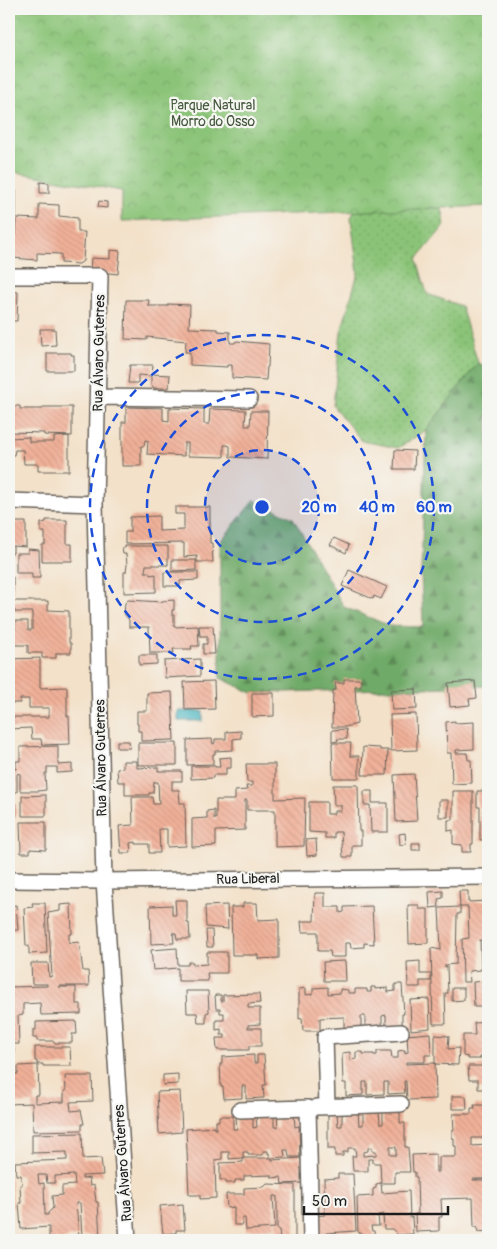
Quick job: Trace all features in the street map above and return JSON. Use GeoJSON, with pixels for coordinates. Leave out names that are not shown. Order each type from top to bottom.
{"type":"FeatureCollection","features":[{"type":"Feature","properties":{"kind":"street","name":"Rua Álvaro Guterres"},"geometry":{"type":"LineString","coordinates":[[9,276],[100,276],[95,504],[104,880],[128,1240]]}},
{"type":"Feature","properties":{"kind":"street"},"geometry":{"type":"LineString","coordinates":[[98,397],[249,399]]}},
{"type":"Feature","properties":{"kind":"street"},"geometry":{"type":"LineString","coordinates":[[9,501],[95,504]]}},
{"type":"Feature","properties":{"kind":"street","name":"Rua Liberal"},"geometry":{"type":"LineString","coordinates":[[9,880],[488,877]]}},
{"type":"Feature","properties":{"kind":"street"},"geometry":{"type":"LineString","coordinates":[[326,1107],[325,1037],[401,1032]]}},
{"type":"Feature","properties":{"kind":"street"},"geometry":{"type":"LineString","coordinates":[[240,1110],[401,1104]]}},
{"type":"Feature","properties":{"kind":"street"},"geometry":{"type":"LineString","coordinates":[[308,1108],[311,1240]]}},
{"type":"Feature","properties":{"kind":"green space","name":"Parque Natural Morro do Osso"},"geometry":{"type":"Polygon","coordinates":[[[9,9],[488,9],[488,206],[122,221],[122,191],[9,171],[9,9]]]}},
{"type":"Feature","properties":{"kind":"green space"},"geometry":{"type":"Polygon","coordinates":[[[432,152],[445,225],[417,259],[427,294],[461,306],[478,363],[426,430],[398,448],[362,441],[333,406],[341,332],[358,273],[351,218],[366,188],[432,152]]]}},
{"type":"Feature","properties":{"kind":"green space"},"geometry":{"type":"Polygon","coordinates":[[[478,363],[488,367],[488,686],[252,693],[220,678],[220,542],[254,500],[293,518],[344,607],[390,626],[423,627],[421,572],[426,430],[478,363]]]}},
{"type":"Feature","properties":{"kind":"water"},"geometry":{"type":"Polygon","coordinates":[[[178,711],[203,711],[203,721],[178,721],[178,711]]]}},
{"type":"Feature","properties":{"kind":"building"},"geometry":{"type":"Polygon","coordinates":[[[40,182],[49,183],[49,193],[40,193],[40,182]]]}},
{"type":"Feature","properties":{"kind":"building"},"geometry":{"type":"Polygon","coordinates":[[[9,189],[16,190],[16,218],[39,219],[39,204],[59,205],[59,216],[78,218],[78,232],[85,232],[83,261],[79,264],[61,263],[61,254],[37,253],[37,260],[12,258],[13,248],[9,247],[9,235],[15,235],[16,220],[9,220],[9,189]]]}},
{"type":"Feature","properties":{"kind":"building"},"geometry":{"type":"Polygon","coordinates":[[[99,201],[107,202],[107,208],[98,207],[99,201]]]}},
{"type":"Feature","properties":{"kind":"building"},"geometry":{"type":"Polygon","coordinates":[[[110,250],[120,251],[118,274],[90,271],[91,258],[110,259],[110,250]]]}},
{"type":"Feature","properties":{"kind":"building"},"geometry":{"type":"Polygon","coordinates":[[[9,291],[18,292],[17,321],[11,321],[10,326],[9,326],[9,291]]]}},
{"type":"Feature","properties":{"kind":"building"},"geometry":{"type":"Polygon","coordinates":[[[126,300],[149,300],[148,306],[168,306],[168,304],[190,305],[189,328],[218,329],[218,331],[230,332],[230,343],[235,343],[236,341],[269,344],[266,380],[232,378],[232,365],[227,365],[227,367],[190,365],[190,352],[185,352],[186,341],[147,337],[147,340],[125,339],[126,300]]]}},
{"type":"Feature","properties":{"kind":"building"},"geometry":{"type":"Polygon","coordinates":[[[40,329],[55,329],[56,345],[41,346],[40,329]]]}},
{"type":"Feature","properties":{"kind":"building"},"geometry":{"type":"Polygon","coordinates":[[[47,353],[71,353],[71,355],[74,355],[74,371],[47,371],[47,353]]]}},
{"type":"Feature","properties":{"kind":"building"},"geometry":{"type":"Polygon","coordinates":[[[130,365],[153,365],[152,374],[170,375],[169,388],[154,388],[151,384],[151,376],[138,375],[138,383],[128,383],[130,365]]]}},
{"type":"Feature","properties":{"kind":"building"},"geometry":{"type":"Polygon","coordinates":[[[9,406],[20,406],[20,409],[72,407],[72,436],[9,432],[9,406]]]}},
{"type":"Feature","properties":{"kind":"building"},"geometry":{"type":"Polygon","coordinates":[[[126,407],[163,408],[163,420],[169,421],[169,408],[204,409],[204,424],[209,424],[210,409],[246,410],[245,426],[250,426],[251,411],[268,411],[267,459],[230,457],[230,446],[227,445],[224,445],[224,457],[188,456],[188,443],[184,443],[184,456],[147,454],[148,441],[145,440],[144,446],[141,446],[141,466],[122,466],[122,422],[126,422],[126,407]]]}},
{"type":"Feature","properties":{"kind":"building"},"geometry":{"type":"Polygon","coordinates":[[[69,436],[69,471],[38,471],[38,464],[24,464],[23,450],[15,450],[14,455],[9,455],[9,438],[29,437],[29,442],[54,442],[54,437],[69,436]]]}},
{"type":"Feature","properties":{"kind":"building"},"geometry":{"type":"Polygon","coordinates":[[[395,450],[415,451],[414,469],[394,469],[395,450]]]}},
{"type":"Feature","properties":{"kind":"building"},"geometry":{"type":"Polygon","coordinates":[[[175,507],[210,507],[210,543],[212,543],[213,562],[197,562],[197,556],[184,557],[184,543],[125,544],[125,532],[130,532],[130,517],[159,516],[159,531],[184,530],[184,514],[175,514],[175,507]]]}},
{"type":"Feature","properties":{"kind":"building"},"geometry":{"type":"Polygon","coordinates":[[[9,518],[13,518],[13,522],[26,522],[26,547],[13,546],[13,553],[9,553],[9,518]]]}},
{"type":"Feature","properties":{"kind":"building"},"geometry":{"type":"Polygon","coordinates":[[[46,520],[67,520],[67,544],[72,544],[72,561],[42,561],[42,545],[45,545],[45,532],[41,532],[41,523],[46,522],[46,520]]]}},
{"type":"Feature","properties":{"kind":"building"},"geometry":{"type":"Polygon","coordinates":[[[334,538],[349,545],[346,553],[330,545],[334,538]]]}},
{"type":"Feature","properties":{"kind":"building"},"geometry":{"type":"Polygon","coordinates":[[[125,546],[168,546],[168,565],[146,565],[145,572],[149,572],[150,575],[156,574],[156,592],[124,593],[124,572],[126,572],[127,565],[126,554],[123,554],[122,548],[125,548],[125,546]]]}},
{"type":"Feature","properties":{"kind":"building"},"geometry":{"type":"Polygon","coordinates":[[[28,549],[39,550],[40,578],[32,578],[32,573],[16,573],[16,553],[28,553],[28,549]]]}},
{"type":"Feature","properties":{"kind":"building"},"geometry":{"type":"Polygon","coordinates":[[[172,560],[196,560],[196,570],[172,571],[172,560]]]}},
{"type":"Feature","properties":{"kind":"building"},"geometry":{"type":"Polygon","coordinates":[[[349,570],[387,587],[381,599],[374,596],[373,599],[342,586],[349,570]]]}},
{"type":"Feature","properties":{"kind":"building"},"geometry":{"type":"Polygon","coordinates":[[[164,572],[198,572],[198,580],[180,581],[180,586],[164,586],[164,572]]]}},
{"type":"Feature","properties":{"kind":"building"},"geometry":{"type":"Polygon","coordinates":[[[9,577],[13,577],[13,601],[48,601],[48,610],[69,611],[69,643],[71,643],[71,653],[56,653],[56,658],[42,658],[42,653],[28,653],[28,645],[9,645],[9,630],[15,630],[15,621],[28,621],[28,630],[32,630],[32,612],[14,612],[15,610],[10,610],[9,577]]]}},
{"type":"Feature","properties":{"kind":"building"},"geometry":{"type":"Polygon","coordinates":[[[128,600],[162,602],[174,600],[172,615],[174,615],[174,627],[198,626],[199,646],[191,646],[192,649],[173,649],[174,653],[150,653],[149,627],[129,627],[129,620],[124,614],[125,603],[128,600]]]}},
{"type":"Feature","properties":{"kind":"building"},"geometry":{"type":"Polygon","coordinates":[[[199,626],[213,626],[215,654],[203,654],[203,644],[207,644],[207,636],[200,636],[199,626]]]}},
{"type":"Feature","properties":{"kind":"building"},"geometry":{"type":"Polygon","coordinates":[[[139,655],[157,655],[157,664],[139,665],[139,655]]]}},
{"type":"Feature","properties":{"kind":"building"},"geometry":{"type":"Polygon","coordinates":[[[40,658],[40,688],[67,687],[67,716],[69,716],[70,744],[42,745],[41,739],[32,739],[31,728],[9,729],[9,717],[49,717],[49,708],[29,708],[29,699],[20,699],[20,703],[9,703],[9,659],[40,658]]]}},
{"type":"Feature","properties":{"kind":"building"},"geometry":{"type":"Polygon","coordinates":[[[200,659],[200,676],[165,678],[164,661],[200,659]]]}},
{"type":"Feature","properties":{"kind":"building"},"geometry":{"type":"Polygon","coordinates":[[[344,679],[361,679],[361,686],[355,686],[357,724],[345,727],[332,727],[333,690],[336,690],[335,683],[344,683],[344,679]]]}},
{"type":"Feature","properties":{"kind":"building"},"geometry":{"type":"Polygon","coordinates":[[[214,681],[215,709],[185,710],[184,682],[214,681]]]}},
{"type":"Feature","properties":{"kind":"building"},"geometry":{"type":"Polygon","coordinates":[[[475,681],[477,698],[469,699],[470,705],[450,707],[448,683],[475,681]]]}},
{"type":"Feature","properties":{"kind":"building"},"geometry":{"type":"Polygon","coordinates":[[[416,689],[417,709],[392,710],[391,690],[416,689]]]}},
{"type":"Feature","properties":{"kind":"building"},"geometry":{"type":"Polygon","coordinates":[[[172,692],[174,740],[141,741],[141,731],[138,731],[137,724],[137,711],[147,711],[147,693],[172,692]]]}},
{"type":"Feature","properties":{"kind":"building"},"geometry":{"type":"Polygon","coordinates":[[[252,693],[274,693],[274,716],[252,717],[252,693]]]}},
{"type":"Feature","properties":{"kind":"building"},"geometry":{"type":"Polygon","coordinates":[[[416,714],[417,750],[391,751],[390,715],[416,714]]]}},
{"type":"Feature","properties":{"kind":"building"},"geometry":{"type":"Polygon","coordinates":[[[455,721],[455,723],[474,722],[474,749],[456,750],[456,753],[467,753],[468,760],[471,760],[472,783],[452,784],[451,753],[447,753],[446,722],[455,721]]]}},
{"type":"Feature","properties":{"kind":"building"},"geometry":{"type":"Polygon","coordinates":[[[346,729],[347,739],[337,739],[338,741],[332,742],[332,730],[346,729]]]}},
{"type":"Feature","properties":{"kind":"building"},"geometry":{"type":"Polygon","coordinates":[[[241,731],[241,738],[233,739],[233,750],[215,751],[215,754],[213,754],[213,764],[187,765],[187,740],[212,739],[213,744],[215,739],[226,739],[226,732],[241,731]]]}},
{"type":"Feature","properties":{"kind":"building"},"geometry":{"type":"Polygon","coordinates":[[[117,741],[129,741],[130,748],[117,748],[117,741]]]}},
{"type":"Feature","properties":{"kind":"building"},"geometry":{"type":"Polygon","coordinates":[[[138,743],[177,743],[177,765],[138,765],[138,743]]]}},
{"type":"Feature","properties":{"kind":"building"},"geometry":{"type":"Polygon","coordinates":[[[332,743],[351,743],[350,756],[359,756],[359,778],[333,778],[332,743]]]}},
{"type":"Feature","properties":{"kind":"building"},"geometry":{"type":"Polygon","coordinates":[[[58,746],[58,765],[72,764],[72,772],[57,773],[57,767],[47,767],[47,773],[45,773],[46,790],[37,791],[20,791],[20,773],[17,774],[17,792],[12,792],[12,795],[9,795],[9,768],[16,769],[16,761],[20,761],[20,747],[58,746]]]}},
{"type":"Feature","properties":{"kind":"building"},"geometry":{"type":"Polygon","coordinates":[[[363,747],[388,750],[387,775],[362,775],[363,747]]]}},
{"type":"Feature","properties":{"kind":"building"},"geometry":{"type":"Polygon","coordinates":[[[231,757],[231,768],[226,768],[226,775],[213,775],[213,778],[191,779],[191,766],[220,767],[219,758],[231,757]]]}},
{"type":"Feature","properties":{"kind":"building"},"geometry":{"type":"Polygon","coordinates":[[[123,761],[137,761],[137,768],[158,767],[158,771],[182,771],[182,781],[172,781],[172,790],[179,790],[180,803],[185,803],[186,846],[167,847],[167,829],[159,829],[160,853],[149,853],[149,844],[136,844],[136,842],[130,843],[131,853],[121,853],[119,826],[133,825],[132,797],[152,797],[153,804],[159,804],[158,782],[154,782],[153,793],[149,793],[149,795],[125,795],[125,782],[118,782],[117,769],[123,768],[123,761]]]}},
{"type":"Feature","properties":{"kind":"building"},"geometry":{"type":"Polygon","coordinates":[[[246,764],[275,764],[275,799],[305,798],[304,846],[275,847],[275,810],[247,810],[247,800],[245,800],[245,830],[216,831],[216,846],[192,847],[192,819],[207,818],[207,811],[214,810],[214,819],[216,819],[216,800],[235,800],[235,791],[247,790],[246,786],[252,786],[252,782],[247,782],[246,764]]]}},
{"type":"Feature","properties":{"kind":"building"},"geometry":{"type":"Polygon","coordinates":[[[414,774],[417,821],[396,822],[394,775],[414,774]]]}},
{"type":"Feature","properties":{"kind":"building"},"geometry":{"type":"Polygon","coordinates":[[[333,785],[358,785],[361,845],[352,845],[352,857],[343,857],[341,832],[334,832],[334,838],[325,838],[325,833],[309,832],[309,802],[327,802],[327,814],[341,811],[341,805],[334,805],[333,785]]]}},
{"type":"Feature","properties":{"kind":"building"},"geometry":{"type":"Polygon","coordinates":[[[364,791],[372,791],[372,803],[388,803],[388,832],[371,832],[370,805],[364,805],[364,791]]]}},
{"type":"Feature","properties":{"kind":"building"},"geometry":{"type":"Polygon","coordinates":[[[453,791],[473,791],[473,844],[471,844],[471,852],[462,852],[462,845],[453,844],[453,830],[448,831],[448,820],[453,820],[453,791]]]}},
{"type":"Feature","properties":{"kind":"building"},"geometry":{"type":"Polygon","coordinates":[[[477,791],[488,791],[488,840],[480,840],[480,807],[477,807],[477,791]]]}},
{"type":"Feature","properties":{"kind":"building"},"geometry":{"type":"Polygon","coordinates":[[[46,795],[46,816],[22,816],[22,796],[46,795]]]}},
{"type":"Feature","properties":{"kind":"building"},"geometry":{"type":"Polygon","coordinates":[[[439,800],[448,800],[448,817],[439,817],[439,800]]]}},
{"type":"Feature","properties":{"kind":"building"},"geometry":{"type":"Polygon","coordinates":[[[9,804],[16,804],[16,817],[9,818],[9,804]]]}},
{"type":"Feature","properties":{"kind":"building"},"geometry":{"type":"Polygon","coordinates":[[[20,822],[46,822],[46,850],[30,849],[30,853],[21,853],[20,822]]]}},
{"type":"Feature","properties":{"kind":"building"},"geometry":{"type":"Polygon","coordinates":[[[405,833],[406,844],[400,845],[399,834],[405,833]]]}},
{"type":"Feature","properties":{"kind":"building"},"geometry":{"type":"Polygon","coordinates":[[[316,839],[317,855],[307,856],[306,840],[316,839]]]}},
{"type":"Feature","properties":{"kind":"building"},"geometry":{"type":"Polygon","coordinates":[[[412,843],[420,843],[420,850],[412,850],[412,843]]]}},
{"type":"Feature","properties":{"kind":"building"},"geometry":{"type":"Polygon","coordinates":[[[443,891],[443,898],[438,899],[439,907],[430,908],[429,892],[443,891]]]}},
{"type":"Feature","properties":{"kind":"building"},"geometry":{"type":"Polygon","coordinates":[[[459,891],[468,891],[468,902],[488,901],[488,941],[480,940],[481,970],[469,971],[470,982],[463,982],[462,939],[469,938],[468,907],[460,907],[459,891]]]}},
{"type":"Feature","properties":{"kind":"building"},"geometry":{"type":"Polygon","coordinates":[[[315,893],[325,893],[325,907],[340,907],[340,913],[344,912],[344,907],[372,906],[374,944],[364,943],[364,947],[351,948],[350,943],[345,943],[345,957],[331,957],[330,951],[318,951],[318,932],[302,932],[301,921],[314,921],[315,893]]]}},
{"type":"Feature","properties":{"kind":"building"},"geometry":{"type":"Polygon","coordinates":[[[175,900],[187,900],[187,923],[189,923],[190,939],[177,939],[176,933],[173,933],[174,943],[151,944],[150,906],[172,905],[172,915],[176,915],[175,900]]]}},
{"type":"Feature","properties":{"kind":"building"},"geometry":{"type":"Polygon","coordinates":[[[32,903],[45,903],[47,953],[29,954],[29,946],[26,946],[24,908],[33,907],[32,903]]]}},
{"type":"Feature","properties":{"kind":"building"},"geometry":{"type":"Polygon","coordinates":[[[243,903],[257,903],[258,920],[279,919],[279,958],[258,959],[258,955],[232,955],[231,907],[243,907],[243,903]]]}},
{"type":"Feature","properties":{"kind":"building"},"geometry":{"type":"Polygon","coordinates":[[[71,904],[72,934],[69,934],[69,943],[79,942],[83,971],[88,971],[89,986],[59,987],[76,987],[76,1004],[81,1004],[81,1014],[41,1015],[40,1003],[23,1004],[23,1015],[18,1016],[19,1044],[9,1044],[10,987],[47,986],[47,984],[32,984],[31,963],[48,963],[49,977],[52,976],[48,913],[60,911],[60,905],[71,904]]]}},
{"type":"Feature","properties":{"kind":"building"},"geometry":{"type":"Polygon","coordinates":[[[16,905],[18,930],[9,930],[9,906],[16,905]]]}},
{"type":"Feature","properties":{"kind":"building"},"geometry":{"type":"Polygon","coordinates":[[[227,905],[228,929],[206,927],[205,906],[227,905]]]}},
{"type":"Feature","properties":{"kind":"building"},"geometry":{"type":"Polygon","coordinates":[[[408,905],[419,905],[419,909],[428,909],[428,943],[409,944],[408,905]]]}},
{"type":"Feature","properties":{"kind":"building"},"geometry":{"type":"Polygon","coordinates":[[[460,907],[460,914],[457,914],[456,964],[445,965],[445,967],[447,966],[448,993],[445,993],[446,1024],[433,1024],[431,948],[441,950],[439,908],[460,907]]]}},
{"type":"Feature","properties":{"kind":"building"},"geometry":{"type":"Polygon","coordinates":[[[206,930],[212,930],[213,947],[207,947],[206,930]]]}},
{"type":"Feature","properties":{"kind":"building"},"geometry":{"type":"Polygon","coordinates":[[[177,948],[178,965],[188,965],[188,962],[193,962],[193,965],[207,964],[207,952],[227,952],[227,973],[207,973],[208,981],[178,981],[178,968],[153,970],[151,950],[177,948]]]}},
{"type":"Feature","properties":{"kind":"building"},"geometry":{"type":"Polygon","coordinates":[[[345,961],[346,981],[324,981],[323,962],[345,961]]]}},
{"type":"Feature","properties":{"kind":"building"},"geometry":{"type":"Polygon","coordinates":[[[420,961],[420,974],[431,974],[431,981],[420,981],[420,987],[408,987],[407,962],[420,961]]]}},
{"type":"Feature","properties":{"kind":"building"},"geometry":{"type":"Polygon","coordinates":[[[488,981],[488,1007],[474,1007],[473,982],[488,981]]]}},
{"type":"Feature","properties":{"kind":"building"},"geometry":{"type":"Polygon","coordinates":[[[395,984],[402,984],[404,1014],[402,1014],[402,1027],[386,1027],[386,1015],[382,1016],[382,1028],[365,1028],[365,1016],[361,1016],[361,1029],[344,1029],[344,1017],[320,1018],[320,1031],[303,1031],[302,1018],[299,1019],[299,989],[306,988],[306,995],[313,994],[313,988],[328,987],[328,994],[340,993],[340,989],[348,990],[348,993],[355,993],[355,989],[367,989],[367,992],[371,992],[371,987],[375,987],[375,989],[388,988],[388,992],[395,991],[395,984]]]}},
{"type":"Feature","properties":{"kind":"building"},"geometry":{"type":"Polygon","coordinates":[[[452,988],[464,988],[464,1000],[452,1001],[452,988]]]}},
{"type":"Feature","properties":{"kind":"building"},"geometry":{"type":"Polygon","coordinates":[[[186,991],[208,991],[209,1012],[206,1013],[206,1023],[198,1023],[197,1013],[187,1013],[186,991]]]}},
{"type":"Feature","properties":{"kind":"building"},"geometry":{"type":"Polygon","coordinates":[[[259,994],[260,1003],[248,1004],[248,1008],[260,1008],[260,1024],[248,1025],[248,1028],[261,1028],[261,1046],[249,1046],[249,1050],[217,1050],[216,1038],[225,1038],[225,1035],[221,1035],[221,1029],[216,1030],[216,1020],[224,1020],[224,1013],[220,1013],[220,1009],[216,1009],[215,995],[221,995],[221,1001],[223,1001],[223,995],[259,994]]]}},
{"type":"Feature","properties":{"kind":"building"},"geometry":{"type":"Polygon","coordinates":[[[429,999],[430,1028],[411,1030],[410,1000],[429,999]]]}},
{"type":"Feature","properties":{"kind":"building"},"geometry":{"type":"Polygon","coordinates":[[[76,1021],[77,1034],[72,1034],[72,1043],[37,1041],[37,1038],[33,1038],[36,1022],[76,1021]]]}},
{"type":"Feature","properties":{"kind":"building"},"geometry":{"type":"Polygon","coordinates":[[[488,1022],[488,1063],[483,1063],[483,1057],[480,1057],[480,1059],[468,1059],[468,1057],[463,1056],[463,1035],[475,1035],[474,1023],[488,1022]]]}},
{"type":"Feature","properties":{"kind":"building"},"geometry":{"type":"Polygon","coordinates":[[[430,1033],[431,1055],[425,1055],[425,1062],[406,1062],[406,1064],[435,1064],[436,1099],[407,1100],[406,1081],[404,1081],[405,1093],[388,1094],[388,1082],[384,1082],[384,1094],[367,1095],[367,1082],[363,1082],[363,1095],[346,1096],[346,1083],[343,1083],[342,1053],[350,1052],[350,1060],[356,1059],[356,1052],[377,1055],[377,1051],[391,1051],[392,1058],[398,1058],[398,1051],[405,1050],[405,1053],[408,1052],[407,1035],[430,1033]]]}},
{"type":"Feature","properties":{"kind":"building"},"geometry":{"type":"Polygon","coordinates":[[[435,1035],[449,1036],[448,1049],[459,1048],[458,1065],[435,1064],[435,1035]]]}},
{"type":"Feature","properties":{"kind":"building"},"geometry":{"type":"Polygon","coordinates":[[[35,1047],[70,1047],[71,1066],[43,1066],[43,1064],[37,1064],[37,1061],[35,1061],[35,1047]]]}},
{"type":"Feature","properties":{"kind":"building"},"geometry":{"type":"Polygon","coordinates":[[[9,1048],[14,1048],[15,1074],[18,1074],[18,1066],[38,1065],[39,1095],[35,1095],[35,1103],[64,1102],[64,1091],[66,1091],[65,1076],[92,1076],[93,1101],[70,1102],[71,1111],[81,1110],[84,1124],[82,1124],[82,1130],[33,1131],[32,1103],[9,1104],[9,1048]]]}},
{"type":"Feature","properties":{"kind":"building"},"geometry":{"type":"Polygon","coordinates":[[[254,1055],[254,1063],[257,1063],[257,1055],[264,1055],[266,1085],[263,1085],[264,1098],[246,1099],[246,1086],[242,1086],[242,1098],[224,1099],[223,1087],[221,1087],[220,1064],[222,1064],[222,1057],[254,1055]]]}},
{"type":"Feature","properties":{"kind":"building"},"geometry":{"type":"Polygon","coordinates":[[[468,1066],[488,1066],[488,1089],[478,1089],[478,1080],[469,1080],[468,1066]]]}},
{"type":"Feature","properties":{"kind":"building"},"geometry":{"type":"Polygon","coordinates":[[[178,1074],[178,1084],[163,1085],[163,1075],[178,1074]]]}},
{"type":"Feature","properties":{"kind":"building"},"geometry":{"type":"Polygon","coordinates":[[[180,1091],[182,1132],[159,1134],[157,1092],[180,1091]]]}},
{"type":"Feature","properties":{"kind":"building"},"geometry":{"type":"Polygon","coordinates":[[[452,1096],[466,1096],[467,1109],[452,1109],[452,1096]]]}},
{"type":"Feature","properties":{"kind":"building"},"geometry":{"type":"Polygon","coordinates":[[[474,1105],[488,1105],[488,1138],[472,1138],[472,1146],[488,1145],[488,1176],[485,1176],[485,1179],[473,1180],[486,1180],[486,1187],[488,1187],[488,1231],[478,1232],[477,1227],[474,1227],[473,1198],[441,1199],[442,1217],[439,1217],[439,1231],[416,1232],[415,1214],[418,1214],[417,1177],[415,1177],[415,1172],[413,1172],[412,1155],[436,1154],[436,1172],[439,1172],[439,1157],[456,1157],[456,1146],[454,1146],[454,1138],[452,1138],[452,1130],[454,1130],[453,1114],[471,1114],[471,1108],[475,1108],[474,1105]]]}},
{"type":"Feature","properties":{"kind":"building"},"geometry":{"type":"Polygon","coordinates":[[[400,1110],[400,1123],[405,1123],[405,1147],[408,1147],[410,1172],[395,1172],[395,1183],[381,1183],[380,1163],[373,1163],[373,1159],[368,1159],[368,1171],[353,1171],[352,1156],[356,1156],[355,1148],[348,1148],[348,1152],[343,1152],[343,1156],[335,1156],[335,1149],[328,1149],[328,1113],[337,1113],[338,1126],[342,1126],[342,1113],[358,1112],[359,1125],[363,1125],[363,1112],[379,1111],[380,1124],[383,1124],[383,1111],[400,1110]],[[372,1147],[368,1148],[368,1151],[363,1152],[363,1156],[376,1155],[376,1151],[372,1151],[372,1147]],[[390,1147],[390,1155],[396,1155],[396,1147],[390,1147]]]}},
{"type":"Feature","properties":{"kind":"building"},"geometry":{"type":"Polygon","coordinates":[[[294,1114],[295,1127],[299,1126],[300,1157],[289,1157],[288,1150],[284,1150],[285,1157],[271,1158],[272,1160],[301,1158],[302,1183],[282,1184],[281,1177],[272,1178],[272,1175],[244,1176],[244,1180],[235,1180],[235,1183],[226,1183],[226,1180],[220,1180],[220,1163],[243,1162],[243,1158],[229,1159],[229,1152],[222,1152],[222,1159],[215,1160],[216,1198],[200,1199],[200,1195],[189,1195],[186,1129],[214,1127],[216,1129],[216,1121],[219,1121],[219,1116],[233,1116],[233,1129],[237,1129],[236,1116],[253,1115],[253,1128],[257,1127],[256,1115],[274,1115],[274,1127],[278,1127],[277,1115],[294,1114]],[[263,1151],[263,1155],[248,1155],[248,1152],[243,1152],[243,1158],[270,1158],[270,1154],[268,1154],[268,1151],[263,1151]]]}},
{"type":"Feature","properties":{"kind":"building"},"geometry":{"type":"Polygon","coordinates":[[[82,1133],[83,1159],[101,1158],[103,1175],[82,1176],[82,1179],[89,1178],[90,1186],[94,1185],[96,1202],[98,1202],[100,1239],[82,1236],[80,1203],[76,1203],[79,1237],[67,1237],[67,1240],[49,1240],[49,1227],[21,1229],[19,1203],[21,1203],[20,1185],[22,1185],[21,1175],[16,1175],[15,1162],[67,1160],[67,1152],[32,1153],[32,1134],[82,1133]],[[38,1175],[39,1184],[44,1183],[45,1215],[48,1215],[53,1208],[52,1196],[62,1195],[62,1186],[75,1185],[74,1175],[55,1176],[55,1183],[47,1183],[46,1175],[38,1175]]]}},
{"type":"Feature","properties":{"kind":"building"},"geometry":{"type":"Polygon","coordinates":[[[338,1174],[353,1174],[356,1231],[316,1235],[315,1216],[325,1215],[324,1179],[338,1178],[338,1174]]]}},
{"type":"Feature","properties":{"kind":"building"},"geometry":{"type":"Polygon","coordinates":[[[9,1177],[13,1208],[9,1209],[9,1177]]]}},
{"type":"Feature","properties":{"kind":"building"},"geometry":{"type":"Polygon","coordinates":[[[381,1183],[382,1193],[409,1191],[410,1218],[412,1217],[413,1234],[398,1235],[392,1229],[384,1229],[383,1214],[378,1215],[379,1226],[371,1226],[372,1231],[374,1231],[375,1240],[361,1240],[361,1233],[358,1233],[357,1197],[373,1196],[373,1189],[376,1188],[376,1184],[381,1183]]]}},
{"type":"Feature","properties":{"kind":"building"},"geometry":{"type":"Polygon","coordinates":[[[267,1184],[295,1185],[295,1240],[280,1240],[279,1230],[277,1230],[277,1196],[273,1196],[275,1228],[246,1230],[245,1218],[242,1218],[242,1225],[234,1225],[234,1207],[227,1208],[226,1194],[244,1194],[244,1188],[264,1187],[267,1184]]]}},
{"type":"Feature","properties":{"kind":"building"},"geometry":{"type":"Polygon","coordinates":[[[183,1204],[185,1230],[176,1230],[176,1233],[163,1234],[160,1206],[183,1204]]]}}]}
